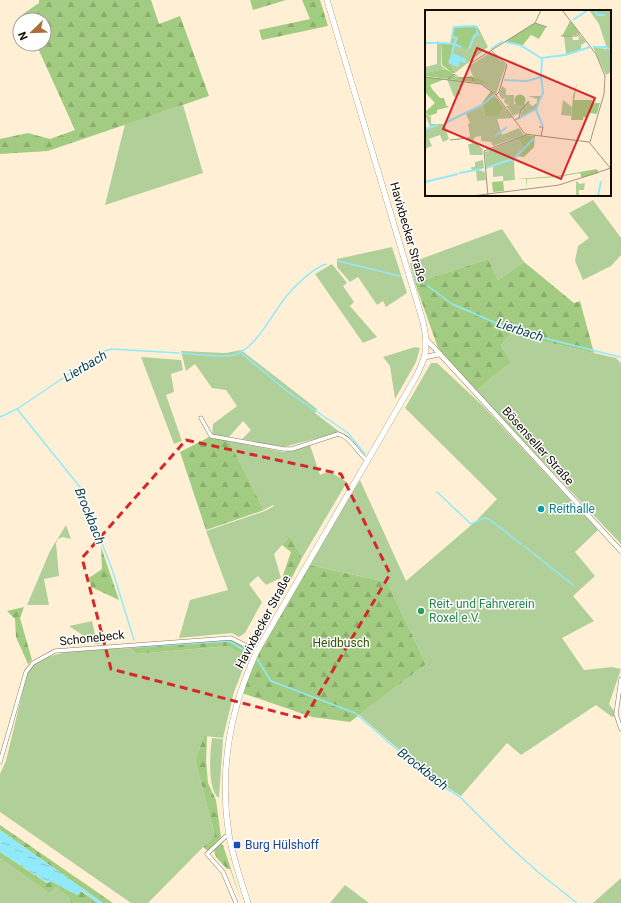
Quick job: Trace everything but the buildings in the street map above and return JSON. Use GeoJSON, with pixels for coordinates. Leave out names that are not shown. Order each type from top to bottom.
{"type":"FeatureCollection","features":[{"type":"Feature","properties":{"kind":"main road","name":"Havixbecker Straße"},"geometry":{"type":"LineString","coordinates":[[248,903],[229,835],[225,784],[229,736],[240,693],[257,651],[368,461],[426,357],[427,340],[328,0]]}},
{"type":"Feature","properties":{"kind":"street","name":"Bösenseller Straße"},"geometry":{"type":"LineString","coordinates":[[427,340],[621,551]]}},
{"type":"Feature","properties":{"kind":"street"},"geometry":{"type":"LineString","coordinates":[[426,357],[440,354]]}},
{"type":"Feature","properties":{"kind":"street"},"geometry":{"type":"LineString","coordinates":[[201,418],[211,436],[284,449],[338,434],[343,435],[368,461]]}},
{"type":"Feature","properties":{"kind":"street","name":"Schonebeck"},"geometry":{"type":"LineString","coordinates":[[0,762],[26,672],[33,663],[55,651],[231,638],[257,651]]}},
{"type":"Feature","properties":{"kind":"street"},"geometry":{"type":"LineString","coordinates":[[621,679],[616,714],[621,729]]}},
{"type":"Feature","properties":{"kind":"street"},"geometry":{"type":"LineString","coordinates":[[229,835],[207,854],[224,872],[236,903]]}},
{"type":"Feature","properties":{"kind":"highlighted area"},"geometry":{"type":"Polygon","coordinates":[[[186,440],[341,474],[390,574],[304,719],[111,669],[82,558],[186,440]]]}},
{"type":"Feature","properties":{"kind":"green space"},"geometry":{"type":"Polygon","coordinates":[[[39,0],[151,0],[159,24],[180,16],[209,96],[48,151],[0,154],[0,139],[28,133],[50,139],[75,130],[40,52],[52,52],[52,12],[26,12],[39,3],[39,0]]]}},
{"type":"Feature","properties":{"kind":"green space"},"geometry":{"type":"Polygon","coordinates":[[[250,0],[286,0],[253,10],[250,0]]]}},
{"type":"Feature","properties":{"kind":"green space"},"geometry":{"type":"Polygon","coordinates":[[[302,0],[320,0],[328,26],[262,40],[259,30],[310,19],[302,0]]]}},
{"type":"Feature","properties":{"kind":"green space"},"geometry":{"type":"Polygon","coordinates":[[[183,105],[203,173],[105,205],[125,124],[183,105]]]}},
{"type":"Feature","properties":{"kind":"green space"},"geometry":{"type":"Polygon","coordinates":[[[593,200],[621,238],[621,255],[611,266],[583,280],[575,261],[578,246],[589,238],[569,213],[593,200]]]}},
{"type":"Feature","properties":{"kind":"green space"},"geometry":{"type":"Polygon","coordinates":[[[502,229],[524,262],[498,280],[488,259],[415,283],[410,263],[502,229]]]}},
{"type":"Feature","properties":{"kind":"green space"},"geometry":{"type":"Polygon","coordinates":[[[392,247],[407,293],[386,307],[383,301],[377,305],[358,277],[350,282],[337,267],[337,259],[392,247]]]}},
{"type":"Feature","properties":{"kind":"green space"},"geometry":{"type":"Polygon","coordinates":[[[488,259],[498,280],[524,262],[574,303],[580,301],[594,353],[511,334],[501,345],[511,362],[476,391],[438,348],[415,283],[488,259]]]}},
{"type":"Feature","properties":{"kind":"green space"},"geometry":{"type":"Polygon","coordinates":[[[332,264],[347,283],[343,286],[354,302],[350,306],[377,337],[363,343],[315,274],[332,264]]]}},
{"type":"Feature","properties":{"kind":"green space"},"geometry":{"type":"Polygon","coordinates":[[[511,334],[616,358],[621,363],[621,544],[476,391],[511,362],[501,345],[511,334]]]}},
{"type":"Feature","properties":{"kind":"green space"},"geometry":{"type":"Polygon","coordinates":[[[415,347],[420,348],[416,362],[395,399],[390,366],[383,357],[415,347]]]}},
{"type":"Feature","properties":{"kind":"green space"},"geometry":{"type":"Polygon","coordinates":[[[241,350],[317,409],[315,413],[341,433],[284,447],[242,439],[251,430],[243,421],[229,437],[212,435],[213,424],[237,406],[226,390],[212,388],[195,364],[186,371],[181,351],[226,353],[241,350]]]}},
{"type":"Feature","properties":{"kind":"green space"},"geometry":{"type":"Polygon","coordinates":[[[141,357],[181,360],[183,370],[171,374],[174,392],[166,395],[182,441],[174,444],[141,357]]]}},
{"type":"Feature","properties":{"kind":"green space"},"geometry":{"type":"Polygon","coordinates":[[[431,363],[437,363],[482,405],[598,530],[575,552],[595,576],[573,596],[594,621],[562,638],[584,670],[612,667],[621,669],[609,704],[614,711],[615,716],[612,717],[596,705],[521,755],[507,743],[461,796],[432,778],[359,715],[426,664],[387,582],[309,565],[360,480],[406,581],[476,521],[497,499],[405,408],[431,363]]]}},
{"type":"Feature","properties":{"kind":"green space"},"geometry":{"type":"Polygon","coordinates":[[[211,436],[213,438],[229,441],[264,510],[206,530],[180,452],[211,436]]]}},
{"type":"Feature","properties":{"kind":"green space"},"geometry":{"type":"Polygon","coordinates":[[[229,441],[284,452],[310,445],[320,475],[329,471],[347,482],[302,558],[290,536],[274,554],[281,578],[266,585],[258,576],[249,584],[262,602],[245,633],[239,637],[232,633],[179,638],[190,600],[228,590],[206,531],[265,511],[274,506],[273,505],[264,510],[229,441]]]}},
{"type":"Feature","properties":{"kind":"green space"},"geometry":{"type":"Polygon","coordinates":[[[66,525],[71,539],[63,537],[58,539],[56,543],[59,576],[44,579],[49,605],[27,605],[50,551],[66,525]]]}},
{"type":"Feature","properties":{"kind":"green space"},"geometry":{"type":"Polygon","coordinates":[[[290,536],[302,558],[289,583],[282,578],[291,552],[282,545],[290,536]]]}},
{"type":"Feature","properties":{"kind":"green space"},"geometry":{"type":"Polygon","coordinates":[[[101,547],[119,600],[91,587],[89,578],[102,569],[101,547]]]}},
{"type":"Feature","properties":{"kind":"green space","name":"Heidbusch"},"geometry":{"type":"Polygon","coordinates":[[[309,565],[387,582],[426,664],[350,722],[312,717],[242,693],[259,651],[309,565]]]}},
{"type":"Feature","properties":{"kind":"green space"},"geometry":{"type":"Polygon","coordinates":[[[24,607],[20,618],[32,660],[28,664],[16,637],[15,619],[7,611],[24,607]]]}},
{"type":"Feature","properties":{"kind":"green space"},"geometry":{"type":"Polygon","coordinates":[[[92,621],[96,639],[100,644],[96,644],[69,626],[92,621]]]}},
{"type":"Feature","properties":{"kind":"green space"},"geometry":{"type":"Polygon","coordinates":[[[230,639],[251,650],[248,656],[228,646],[136,654],[130,648],[230,639]]]}},
{"type":"Feature","properties":{"kind":"green space"},"geometry":{"type":"Polygon","coordinates":[[[229,646],[248,656],[234,692],[223,738],[204,736],[195,760],[215,835],[148,903],[131,903],[0,812],[0,774],[6,761],[27,673],[35,664],[46,658],[74,651],[130,648],[136,654],[229,646]]]}},
{"type":"Feature","properties":{"kind":"green space"},"geometry":{"type":"Polygon","coordinates":[[[204,736],[207,736],[206,761],[208,783],[216,800],[221,837],[208,851],[203,847],[215,835],[195,760],[204,736]]]}},
{"type":"Feature","properties":{"kind":"green space"},"geometry":{"type":"Polygon","coordinates":[[[212,738],[223,739],[219,798],[215,794],[211,779],[210,760],[212,738]]]}},
{"type":"Feature","properties":{"kind":"green space"},"geometry":{"type":"Polygon","coordinates":[[[0,825],[113,903],[103,903],[0,830],[0,825]]]}},
{"type":"Feature","properties":{"kind":"green space"},"geometry":{"type":"Polygon","coordinates":[[[220,843],[223,845],[242,903],[230,869],[227,869],[216,857],[214,850],[220,843]]]}},
{"type":"Feature","properties":{"kind":"green space"},"geometry":{"type":"Polygon","coordinates":[[[0,852],[47,883],[51,881],[77,895],[81,891],[98,903],[71,903],[68,897],[56,887],[50,894],[0,858],[0,852]]]}},
{"type":"Feature","properties":{"kind":"green space"},"geometry":{"type":"Polygon","coordinates":[[[0,858],[50,894],[56,887],[68,897],[71,903],[0,903],[0,858]]]}},
{"type":"Feature","properties":{"kind":"green space"},"geometry":{"type":"Polygon","coordinates":[[[621,878],[621,903],[593,903],[621,878]]]}},
{"type":"Feature","properties":{"kind":"green space"},"geometry":{"type":"Polygon","coordinates":[[[345,885],[369,903],[330,903],[345,885]]]}},
{"type":"Feature","properties":{"kind":"water"},"geometry":{"type":"Polygon","coordinates":[[[0,830],[103,903],[98,903],[82,891],[77,895],[51,881],[48,883],[0,852],[0,830]]]}},
{"type":"Feature","properties":{"kind":"waterway","name":"Lierbach"},"geometry":{"type":"LineString","coordinates":[[338,261],[400,276]]}},
{"type":"Feature","properties":{"kind":"waterway","name":"Lierbach"},"geometry":{"type":"LineString","coordinates":[[182,353],[208,356],[228,356],[243,351],[258,337],[294,288],[311,272],[326,264]]}},
{"type":"Feature","properties":{"kind":"waterway","name":"Lierbach"},"geometry":{"type":"LineString","coordinates":[[415,278],[424,284]]}},
{"type":"Feature","properties":{"kind":"waterway","name":"Lierbach"},"geometry":{"type":"LineString","coordinates":[[428,286],[452,304],[512,330],[620,357]]}},
{"type":"Feature","properties":{"kind":"waterway","name":"Lierbach"},"geometry":{"type":"LineString","coordinates":[[0,417],[17,409],[102,352],[111,349],[179,353]]}},
{"type":"Feature","properties":{"kind":"waterway"},"geometry":{"type":"LineString","coordinates":[[240,352],[287,391],[348,433],[365,454]]}},
{"type":"Feature","properties":{"kind":"waterway","name":"Brockbach"},"geometry":{"type":"LineString","coordinates":[[17,409],[80,487],[112,569],[134,640]]}},
{"type":"Feature","properties":{"kind":"waterway"},"geometry":{"type":"LineString","coordinates":[[437,492],[471,524],[484,518],[489,519],[521,544]]}},
{"type":"Feature","properties":{"kind":"waterway"},"geometry":{"type":"LineString","coordinates":[[524,546],[573,585]]}},
{"type":"Feature","properties":{"kind":"waterway","name":"Brockbach"},"geometry":{"type":"LineString","coordinates":[[136,647],[229,641],[247,652]]}},
{"type":"Feature","properties":{"kind":"waterway","name":"Brockbach"},"geometry":{"type":"LineString","coordinates":[[257,659],[271,681],[355,713],[430,778],[460,797],[508,845],[538,872],[577,903]]}},
{"type":"Feature","properties":{"kind":"place","name":"Reithalle"},"geometry":{"type":"Point","coordinates":[541,509]}},
{"type":"Feature","properties":{"kind":"place","name":"Reit- und Fahrverein Roxel e.V."},"geometry":{"type":"Point","coordinates":[421,611]}},
{"type":"Feature","properties":{"kind":"place","name":"Burg Hülshoff"},"geometry":{"type":"Point","coordinates":[237,845]}}]}
